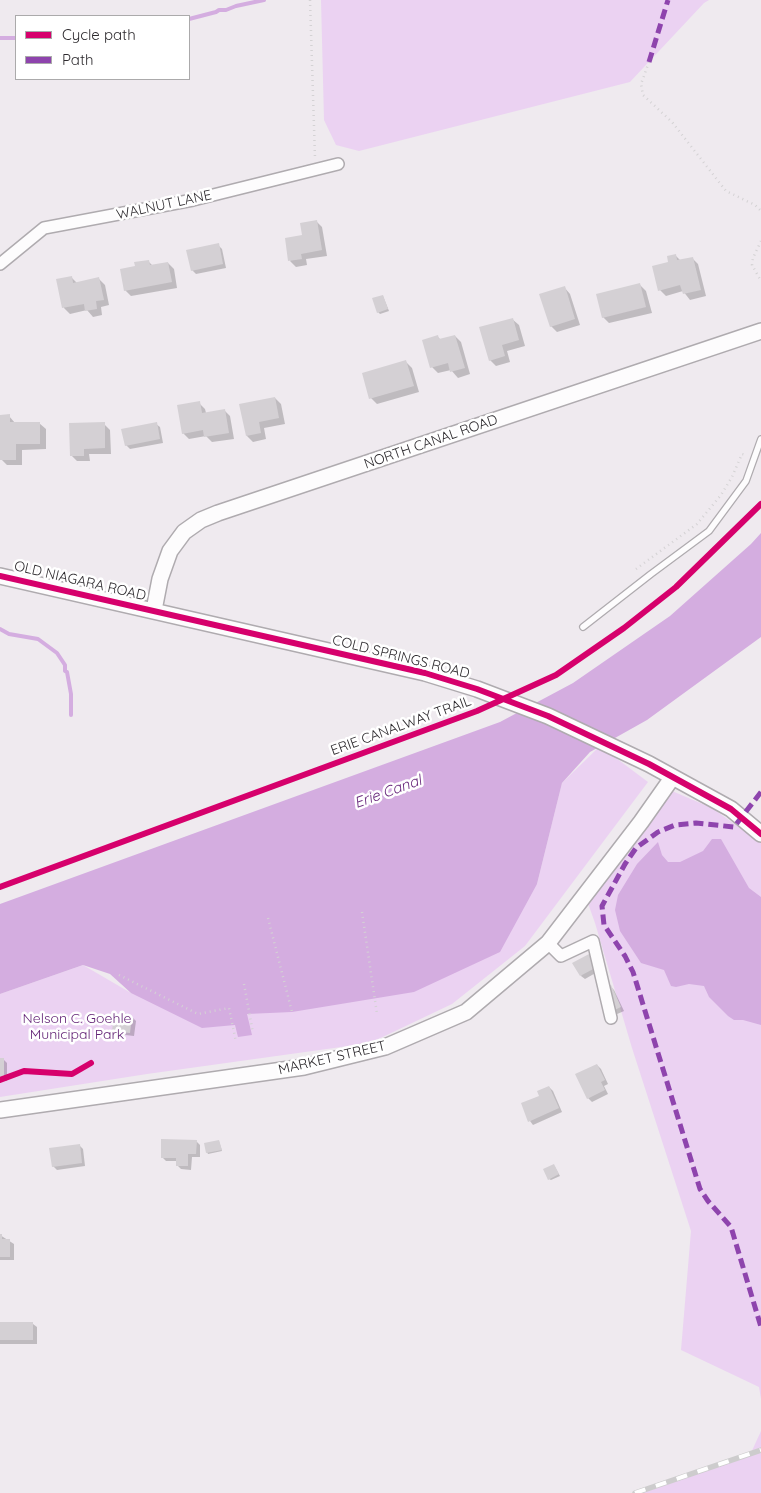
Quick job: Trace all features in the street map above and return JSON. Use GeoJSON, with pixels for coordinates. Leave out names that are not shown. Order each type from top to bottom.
{"type":"FeatureCollection","features":[{"type":"Feature","properties":{"kind":"street","name":"WALNUT LANE"},"geometry":{"type":"LineString","coordinates":[[0,264],[44,228],[192,200],[338,164]]}},
{"type":"Feature","properties":{"kind":"street","name":"NORTH CANAL ROAD"},"geometry":{"type":"LineString","coordinates":[[154,610],[160,579],[170,552],[184,532],[201,520],[264,497],[761,331]]}},
{"type":"Feature","properties":{"kind":"street","name":"OLD NIAGARA ROAD"},"geometry":{"type":"LineString","coordinates":[[0,576],[154,610]]}},
{"type":"Feature","properties":{"kind":"street","name":"COLD SPRINGS ROAD"},"geometry":{"type":"LineString","coordinates":[[154,610],[424,673],[477,689],[548,716],[649,764],[731,810],[761,834]]}},
{"type":"Feature","properties":{"kind":"street","name":"MARKET STREET"},"geometry":{"type":"LineString","coordinates":[[0,1110],[304,1067],[385,1047],[466,1012],[548,942],[641,822],[672,778]]}},
{"type":"Feature","properties":{"kind":"street"},"geometry":{"type":"LineString","coordinates":[[548,942],[561,956],[593,941],[611,1018]]}},
{"type":"Feature","properties":{"kind":"lane"},"geometry":{"type":"LineString","coordinates":[[583,627],[650,574],[709,532],[746,480],[761,439]]}},
{"type":"Feature","properties":{"kind":"path"},"geometry":{"type":"LineString","coordinates":[[310,0],[316,169]]}},
{"type":"Feature","properties":{"kind":"path"},"geometry":{"type":"LineString","coordinates":[[649,62],[642,84],[643,95],[672,122],[726,191],[756,205],[761,211]]}},
{"type":"Feature","properties":{"kind":"path"},"geometry":{"type":"LineString","coordinates":[[761,241],[753,258],[752,265],[761,281]]}},
{"type":"Feature","properties":{"kind":"path"},"geometry":{"type":"LineString","coordinates":[[636,569],[679,538],[709,510],[732,476],[742,454],[756,457]]}},
{"type":"Feature","properties":{"kind":"path"},"geometry":{"type":"LineString","coordinates":[[362,912],[377,1014]]}},
{"type":"Feature","properties":{"kind":"path"},"geometry":{"type":"LineString","coordinates":[[268,918],[292,1012]]}},
{"type":"Feature","properties":{"kind":"path"},"geometry":{"type":"LineString","coordinates":[[119,975],[198,1014],[229,1008],[236,1042]]}},
{"type":"Feature","properties":{"kind":"path"},"geometry":{"type":"LineString","coordinates":[[244,984],[253,1033]]}},
{"type":"Feature","properties":{"kind":"green space"},"geometry":{"type":"Polygon","coordinates":[[[321,0],[709,0],[704,3],[630,82],[359,151],[336,145],[324,120],[321,0]]]}},
{"type":"Feature","properties":{"kind":"green space","name":"Nelson C. Goehle Municipal Park"},"geometry":{"type":"Polygon","coordinates":[[[600,746],[648,782],[525,946],[452,1004],[370,1043],[147,1074],[0,1097],[0,994],[83,965],[131,993],[537,884],[562,783],[600,746]]]}},
{"type":"Feature","properties":{"kind":"green space"},"geometry":{"type":"Polygon","coordinates":[[[672,791],[712,808],[761,843],[761,1399],[759,1387],[681,1350],[691,1231],[585,895],[672,791]]]}},
{"type":"Feature","properties":{"kind":"green space"},"geometry":{"type":"Polygon","coordinates":[[[761,1431],[761,1493],[643,1493],[750,1455],[761,1431]]]}},
{"type":"Feature","properties":{"kind":"water","name":"Erie Canal"},"geometry":{"type":"Polygon","coordinates":[[[761,533],[761,637],[647,720],[590,752],[562,783],[537,884],[500,952],[414,992],[292,1012],[247,1014],[252,1035],[238,1037],[235,1025],[202,1028],[131,993],[110,974],[83,965],[0,994],[0,904],[500,722],[573,683],[670,616],[761,533]]]}},
{"type":"Feature","properties":{"kind":"water"},"geometry":{"type":"Polygon","coordinates":[[[712,839],[721,839],[749,888],[761,897],[761,1025],[743,1020],[734,1020],[728,1016],[709,997],[704,986],[689,984],[676,987],[671,986],[664,970],[641,963],[620,931],[615,910],[618,895],[637,864],[658,842],[662,855],[668,862],[680,862],[703,851],[712,839]]]}},
{"type":"Feature","properties":{"kind":"building"},"geometry":{"type":"Polygon","coordinates":[[[317,220],[322,250],[301,254],[302,259],[288,261],[285,238],[302,235],[300,223],[317,220]]]}},
{"type":"Feature","properties":{"kind":"building"},"geometry":{"type":"Polygon","coordinates":[[[219,243],[223,264],[191,271],[186,250],[219,243]]]}},
{"type":"Feature","properties":{"kind":"building"},"geometry":{"type":"Polygon","coordinates":[[[676,254],[677,260],[693,257],[701,290],[683,294],[680,285],[658,291],[652,266],[668,262],[667,256],[676,254]]]}},
{"type":"Feature","properties":{"kind":"building"},"geometry":{"type":"Polygon","coordinates":[[[149,260],[150,265],[168,262],[172,282],[124,291],[120,269],[135,266],[134,262],[149,260]]]}},
{"type":"Feature","properties":{"kind":"building"},"geometry":{"type":"Polygon","coordinates":[[[72,276],[73,283],[99,277],[104,300],[96,301],[97,309],[85,311],[84,304],[62,308],[56,279],[72,276]]]}},
{"type":"Feature","properties":{"kind":"building"},"geometry":{"type":"Polygon","coordinates":[[[640,283],[646,307],[602,318],[596,294],[640,283]]]}},
{"type":"Feature","properties":{"kind":"building"},"geometry":{"type":"Polygon","coordinates":[[[565,286],[575,319],[550,327],[539,294],[565,286]]]}},
{"type":"Feature","properties":{"kind":"building"},"geometry":{"type":"Polygon","coordinates":[[[383,295],[388,309],[377,313],[372,298],[383,295]]]}},
{"type":"Feature","properties":{"kind":"building"},"geometry":{"type":"Polygon","coordinates":[[[513,318],[519,340],[502,345],[505,356],[489,361],[479,327],[513,318]]]}},
{"type":"Feature","properties":{"kind":"building"},"geometry":{"type":"Polygon","coordinates":[[[438,335],[439,339],[455,335],[465,368],[450,372],[448,363],[430,368],[422,340],[438,335]]]}},
{"type":"Feature","properties":{"kind":"building"},"geometry":{"type":"Polygon","coordinates":[[[406,360],[414,386],[369,399],[362,373],[406,360]]]}},
{"type":"Feature","properties":{"kind":"building"},"geometry":{"type":"Polygon","coordinates":[[[275,397],[279,418],[259,422],[261,433],[246,436],[239,404],[275,397]]]}},
{"type":"Feature","properties":{"kind":"building"},"geometry":{"type":"Polygon","coordinates":[[[200,401],[202,413],[225,409],[229,433],[204,437],[203,430],[182,434],[177,405],[200,401]]]}},
{"type":"Feature","properties":{"kind":"building"},"geometry":{"type":"Polygon","coordinates":[[[10,414],[10,422],[40,422],[40,444],[16,444],[16,460],[0,460],[0,415],[10,414]]]}},
{"type":"Feature","properties":{"kind":"building"},"geometry":{"type":"Polygon","coordinates":[[[105,422],[105,448],[84,449],[84,456],[70,456],[69,423],[105,422]]]}},
{"type":"Feature","properties":{"kind":"building"},"geometry":{"type":"Polygon","coordinates":[[[157,422],[160,439],[125,446],[121,429],[157,422]]]}},
{"type":"Feature","properties":{"kind":"building"},"geometry":{"type":"Polygon","coordinates":[[[589,954],[597,967],[580,976],[572,963],[589,954]]]}},
{"type":"Feature","properties":{"kind":"building"},"geometry":{"type":"Polygon","coordinates":[[[611,985],[621,1007],[610,1012],[599,990],[611,985]]]}},
{"type":"Feature","properties":{"kind":"building"},"geometry":{"type":"Polygon","coordinates":[[[114,1014],[132,1016],[130,1033],[112,1031],[114,1014]]]}},
{"type":"Feature","properties":{"kind":"building"},"geometry":{"type":"Polygon","coordinates":[[[0,1058],[4,1058],[4,1077],[0,1077],[0,1058]]]}},
{"type":"Feature","properties":{"kind":"building"},"geometry":{"type":"Polygon","coordinates":[[[597,1064],[605,1080],[601,1082],[605,1090],[587,1099],[575,1074],[597,1064]]]}},
{"type":"Feature","properties":{"kind":"building"},"geometry":{"type":"Polygon","coordinates":[[[549,1086],[559,1108],[528,1122],[521,1103],[539,1096],[537,1091],[549,1086]]]}},
{"type":"Feature","properties":{"kind":"building"},"geometry":{"type":"Polygon","coordinates":[[[161,1139],[197,1140],[196,1154],[188,1154],[188,1166],[176,1166],[176,1158],[161,1158],[161,1139]]]}},
{"type":"Feature","properties":{"kind":"building"},"geometry":{"type":"Polygon","coordinates":[[[219,1140],[222,1150],[206,1153],[204,1143],[219,1140]]]}},
{"type":"Feature","properties":{"kind":"building"},"geometry":{"type":"Polygon","coordinates":[[[80,1144],[82,1163],[52,1167],[49,1148],[80,1144]]]}},
{"type":"Feature","properties":{"kind":"building"},"geometry":{"type":"Polygon","coordinates":[[[554,1164],[559,1174],[548,1180],[543,1169],[554,1164]]]}},
{"type":"Feature","properties":{"kind":"building"},"geometry":{"type":"Polygon","coordinates":[[[0,1234],[2,1234],[2,1239],[10,1239],[10,1257],[0,1257],[0,1234]]]}},
{"type":"Feature","properties":{"kind":"building"},"geometry":{"type":"Polygon","coordinates":[[[0,1322],[33,1322],[33,1340],[0,1340],[0,1322]]]}},
{"type":"Feature","properties":{"kind":"waterway"},"geometry":{"type":"LineString","coordinates":[[190,19],[264,0]]}},
{"type":"Feature","properties":{"kind":"waterway"},"geometry":{"type":"LineString","coordinates":[[0,38],[15,38]]}},
{"type":"Feature","properties":{"kind":"waterway"},"geometry":{"type":"LineString","coordinates":[[0,629],[9,634],[38,639],[57,653],[67,672],[71,694],[71,715]]}},
{"type":"Feature","properties":{"kind":"railway"},"geometry":{"type":"LineString","coordinates":[[635,1493],[761,1450]]}},
{"type":"Feature","properties":{"kind":"marked path"},"geometry":{"type":"LineString","coordinates":[[649,62],[668,0]]}},
{"type":"Feature","properties":{"kind":"marked path"},"geometry":{"type":"LineString","coordinates":[[761,792],[734,827],[696,823],[675,825],[658,832],[636,848],[602,906],[604,925],[625,956],[633,972],[700,1189],[731,1227],[761,1327]]}},
{"type":"Feature","properties":{"kind":"cycle path","name":"ERIE CANALWAY TRAIL"},"geometry":{"type":"LineString","coordinates":[[0,887],[477,711],[556,675],[624,628],[676,587],[761,504]]}},
{"type":"Feature","properties":{"kind":"cycle path","name":"ERIE CANALWAY TRAIL"},"geometry":{"type":"LineString","coordinates":[[0,576],[425,673],[477,689],[548,716],[649,764],[731,809],[761,834]]}},
{"type":"Feature","properties":{"kind":"cycle path"},"geometry":{"type":"LineString","coordinates":[[0,1080],[24,1071],[72,1074],[91,1063]]}}]}
